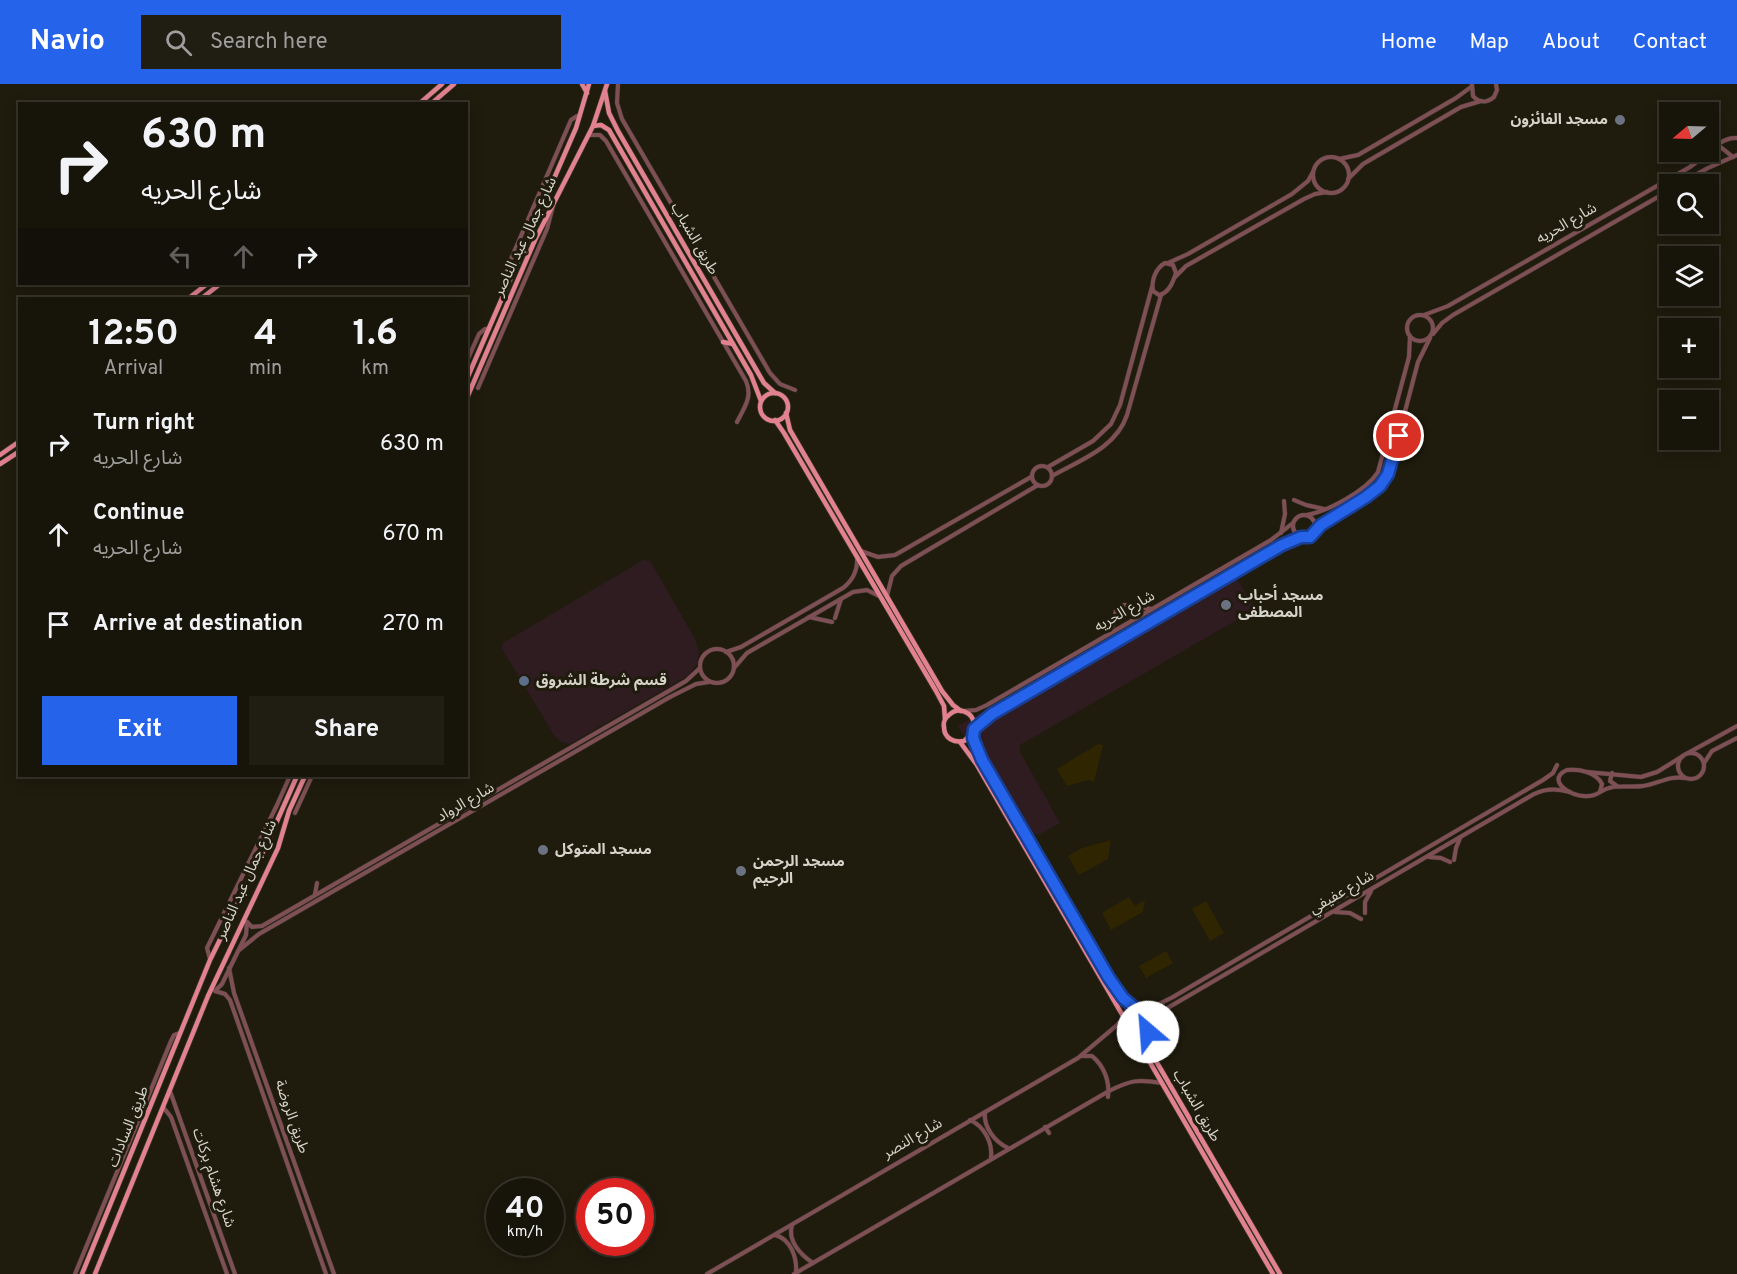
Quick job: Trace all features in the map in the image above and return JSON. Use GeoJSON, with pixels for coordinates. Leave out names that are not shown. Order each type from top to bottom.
{"type":"FeatureCollection","features":[{"type":"Feature","properties":{"kind":"main road"},"geometry":{"type":"LineString","coordinates":[[421,102],[442,84]]}},
{"type":"Feature","properties":{"kind":"main road"},"geometry":{"type":"LineString","coordinates":[[433,102],[454,84]]}},
{"type":"Feature","properties":{"kind":"main road"},"geometry":{"type":"LineString","coordinates":[[582,84],[587,93]]}},
{"type":"Feature","properties":{"kind":"main road","name":"شارع جمال عبد الناصر"},"geometry":{"type":"LineString","coordinates":[[468,376],[580,117],[589,84]]}},
{"type":"Feature","properties":{"kind":"main road","name":"شارع جمال عبد الناصر"},"geometry":{"type":"LineString","coordinates":[[468,396],[475,387],[535,240],[589,135],[607,84]]}},
{"type":"Feature","properties":{"kind":"main road","name":"طريق الشباب"},"geometry":{"type":"LineString","coordinates":[[605,91],[609,113],[618,131],[764,383],[775,393]]}},
{"type":"Feature","properties":{"kind":"main road","name":"طريق الشباب"},"geometry":{"type":"LineString","coordinates":[[593,126],[601,125],[609,130],[751,375],[761,401]]}},
{"type":"Feature","properties":{"kind":"main road"},"geometry":{"type":"LineString","coordinates":[[564,155],[566,159],[571,159],[579,153]]}},
{"type":"Feature","properties":{"kind":"main road"},"geometry":{"type":"LineString","coordinates":[[190,297],[206,285]]}},
{"type":"Feature","properties":{"kind":"main road"},"geometry":{"type":"LineString","coordinates":[[203,297],[219,285]]}},
{"type":"Feature","properties":{"kind":"main road"},"geometry":{"type":"LineString","coordinates":[[723,342],[733,344]]}},
{"type":"Feature","properties":{"kind":"main road"},"geometry":{"type":"LineString","coordinates":[[775,420],[944,706],[944,726],[947,736],[960,742],[967,740],[974,731],[973,720],[945,696],[790,430],[785,399],[775,393],[767,395],[761,401],[762,414],[769,420],[783,417],[786,413]]}},
{"type":"Feature","properties":{"kind":"main road"},"geometry":{"type":"LineString","coordinates":[[0,455],[18,442]]}},
{"type":"Feature","properties":{"kind":"main road"},"geometry":{"type":"LineString","coordinates":[[0,465],[18,452]]}},
{"type":"Feature","properties":{"kind":"main road"},"geometry":{"type":"LineString","coordinates":[[945,719],[951,713],[962,711]]}},
{"type":"Feature","properties":{"kind":"main road","name":"طريق الشباب"},"geometry":{"type":"LineString","coordinates":[[974,731],[973,738],[982,760],[1109,978],[1123,998],[1139,1011],[1147,1024],[1149,1044],[1156,1061],[1280,1274]]}},
{"type":"Feature","properties":{"kind":"main road","name":"طريق الشباب"},"geometry":{"type":"LineString","coordinates":[[960,742],[977,765],[1272,1274]]}},
{"type":"Feature","properties":{"kind":"main road","name":"شارع جمال عبد الناصر"},"geometry":{"type":"LineString","coordinates":[[198,990],[210,960],[258,864],[280,806],[296,777]]}},
{"type":"Feature","properties":{"kind":"main road","name":"شارع جمال عبد الناصر"},"geometry":{"type":"LineString","coordinates":[[212,992],[270,864],[305,777]]}},
{"type":"Feature","properties":{"kind":"main road"},"geometry":{"type":"LineString","coordinates":[[258,864],[266,861],[270,864]]}},
{"type":"Feature","properties":{"kind":"main road","name":"طريق السادات"},"geometry":{"type":"LineString","coordinates":[[82,1274],[198,990]]}},
{"type":"Feature","properties":{"kind":"main road","name":"طريق السادات"},"geometry":{"type":"LineString","coordinates":[[94,1274],[212,992]]}},
{"type":"Feature","properties":{"kind":"main road"},"geometry":{"type":"LineString","coordinates":[[144,1104],[151,1107]]}},
{"type":"Feature","properties":{"kind":"main road"},"geometry":{"type":"LineString","coordinates":[[122,1177],[126,1182],[132,1182]]}},
{"type":"Feature","properties":{"kind":"main road"},"geometry":{"type":"LineString","coordinates":[[116,1191],[123,1190],[127,1195]]}},
{"type":"Feature","properties":{"kind":"main road"},"geometry":{"type":"LineString","coordinates":[[1276,1266],[1287,1274]]}},
{"type":"Feature","properties":{"kind":"street"},"geometry":{"type":"LineString","coordinates":[[618,84],[617,103],[622,118],[770,374],[780,384],[795,390]]}},
{"type":"Feature","properties":{"kind":"street"},"geometry":{"type":"LineString","coordinates":[[1496,84],[1497,90]]}},
{"type":"Feature","properties":{"kind":"street"},"geometry":{"type":"LineString","coordinates":[[887,596],[892,576],[907,561],[1038,485],[1046,485],[1052,477],[1102,448],[1119,432],[1127,415],[1154,313],[1161,295],[1169,289],[1175,277],[1193,263],[1304,199],[1315,194],[1341,190],[1359,167],[1461,107],[1491,99],[1503,84]]}},
{"type":"Feature","properties":{"kind":"street"},"geometry":{"type":"LineString","coordinates":[[1472,85],[1473,96],[1481,101]]}},
{"type":"Feature","properties":{"kind":"street"},"geometry":{"type":"LineString","coordinates":[[861,551],[884,558],[902,552],[1031,477],[1035,467],[1041,465],[1048,467],[1093,441],[1111,424],[1120,405],[1145,309],[1159,268],[1163,264],[1188,254],[1299,189],[1308,182],[1317,164],[1323,159],[1354,157],[1456,98],[1472,85]]}},
{"type":"Feature","properties":{"kind":"street"},"geometry":{"type":"LineString","coordinates":[[506,289],[505,273],[567,128],[574,117],[580,117]]}},
{"type":"Feature","properties":{"kind":"street"},"geometry":{"type":"LineString","coordinates":[[589,135],[600,135],[606,141],[749,390],[748,400],[737,422]]}},
{"type":"Feature","properties":{"kind":"street","name":"شارع الحريه"},"geometry":{"type":"LineString","coordinates":[[1719,144],[1730,138],[1737,138]]}},
{"type":"Feature","properties":{"kind":"street"},"geometry":{"type":"LineString","coordinates":[[1719,146],[1736,157]]}},
{"type":"Feature","properties":{"kind":"street"},"geometry":{"type":"LineString","coordinates":[[1364,152],[1364,156],[1369,161]]}},
{"type":"Feature","properties":{"kind":"street"},"geometry":{"type":"LineString","coordinates":[[1697,174],[1736,157]]}},
{"type":"Feature","properties":{"kind":"street"},"geometry":{"type":"LineString","coordinates":[[1339,159],[1346,165],[1348,179]]}},
{"type":"Feature","properties":{"kind":"street","name":"شارع الحريه"},"geometry":{"type":"LineString","coordinates":[[1424,315],[1448,306],[1696,162]]}},
{"type":"Feature","properties":{"kind":"street"},"geometry":{"type":"LineString","coordinates":[[1313,172],[1316,185],[1327,192]]}},
{"type":"Feature","properties":{"kind":"street"},"geometry":{"type":"LineString","coordinates":[[1299,189],[1304,199]]}},
{"type":"Feature","properties":{"kind":"street","name":"شارع الحريه"},"geometry":{"type":"LineString","coordinates":[[1315,530],[1375,491],[1388,474],[1418,362],[1431,336],[1442,323],[1659,196]]}},
{"type":"Feature","properties":{"kind":"street"},"geometry":{"type":"LineString","coordinates":[[1621,207],[1627,215]]}},
{"type":"Feature","properties":{"kind":"street"},"geometry":{"type":"LineString","coordinates":[[1188,254],[1189,260],[1193,263]]}},
{"type":"Feature","properties":{"kind":"street"},"geometry":{"type":"LineString","coordinates":[[1168,263],[1175,268],[1175,277]]}},
{"type":"Feature","properties":{"kind":"street"},"geometry":{"type":"LineString","coordinates":[[1152,287],[1155,294],[1161,295]]}},
{"type":"Feature","properties":{"kind":"street"},"geometry":{"type":"LineString","coordinates":[[1448,306],[1453,315]]}},
{"type":"Feature","properties":{"kind":"street"},"geometry":{"type":"LineString","coordinates":[[1145,309],[1150,308],[1154,313]]}},
{"type":"Feature","properties":{"kind":"street"},"geometry":{"type":"LineString","coordinates":[[1307,515],[1313,519],[1315,530],[1310,537],[1301,537],[1295,533],[1293,524],[1298,517],[1335,504],[1366,486],[1378,472],[1409,357],[1410,336],[1407,328],[1410,320],[1418,315],[1428,317],[1433,325],[1431,336],[1422,342],[1410,336]]}},
{"type":"Feature","properties":{"kind":"street"},"geometry":{"type":"LineString","coordinates":[[468,359],[479,334],[489,329]]}},
{"type":"Feature","properties":{"kind":"street"},"geometry":{"type":"LineString","coordinates":[[1048,467],[1052,477]]}},
{"type":"Feature","properties":{"kind":"street"},"geometry":{"type":"LineString","coordinates":[[1031,477],[1038,485]]}},
{"type":"Feature","properties":{"kind":"street"},"geometry":{"type":"LineString","coordinates":[[1294,500],[1324,509]]}},
{"type":"Feature","properties":{"kind":"street"},"geometry":{"type":"LineString","coordinates":[[1281,534],[1285,514],[1284,501]]}},
{"type":"Feature","properties":{"kind":"street"},"geometry":{"type":"LineString","coordinates":[[1335,504],[1340,512]]}},
{"type":"Feature","properties":{"kind":"street","name":"شارع الحريه"},"geometry":{"type":"LineString","coordinates":[[962,711],[976,710],[987,705],[1271,540],[1293,524]]}},
{"type":"Feature","properties":{"kind":"street"},"geometry":{"type":"LineString","coordinates":[[939,530],[944,540]]}},
{"type":"Feature","properties":{"kind":"street","name":"شارع الحريه"},"geometry":{"type":"LineString","coordinates":[[974,731],[992,714],[1276,549],[1301,537]]}},
{"type":"Feature","properties":{"kind":"street"},"geometry":{"type":"LineString","coordinates":[[1271,540],[1276,549]]}},
{"type":"Feature","properties":{"kind":"street"},"geometry":{"type":"LineString","coordinates":[[902,552],[902,558],[907,561]]}},
{"type":"Feature","properties":{"kind":"street"},"geometry":{"type":"LineString","coordinates":[[726,652],[741,647],[843,588],[856,573],[857,557]]}},
{"type":"Feature","properties":{"kind":"street"},"geometry":{"type":"LineString","coordinates":[[843,588],[847,595]]}},
{"type":"Feature","properties":{"kind":"street"},"geometry":{"type":"LineString","coordinates":[[734,668],[732,659],[726,652],[718,649],[709,651],[702,658],[699,668],[702,676],[709,682],[719,684],[727,681],[734,668],[747,654],[847,595],[862,590],[872,592],[881,598]]}},
{"type":"Feature","properties":{"kind":"street"},"geometry":{"type":"LineString","coordinates":[[809,617],[834,620],[841,599]]}},
{"type":"Feature","properties":{"kind":"street"},"geometry":{"type":"LineString","coordinates":[[1124,605],[1138,609],[1153,609]]}},
{"type":"Feature","properties":{"kind":"street"},"geometry":{"type":"LineString","coordinates":[[1159,606],[1164,614]]}},
{"type":"Feature","properties":{"kind":"street"},"geometry":{"type":"LineString","coordinates":[[1108,634],[1116,610]]}},
{"type":"Feature","properties":{"kind":"street"},"geometry":{"type":"LineString","coordinates":[[1097,641],[1102,650]]}},
{"type":"Feature","properties":{"kind":"street","name":"شارع الرواد"},"geometry":{"type":"LineString","coordinates":[[262,926],[686,681],[699,668]]}},
{"type":"Feature","properties":{"kind":"street","name":"شارع الرواد"},"geometry":{"type":"LineString","coordinates":[[238,951],[266,931],[669,697],[696,684],[709,682]]}},
{"type":"Feature","properties":{"kind":"street"},"geometry":{"type":"LineString","coordinates":[[987,705],[992,714]]}},
{"type":"Feature","properties":{"kind":"street"},"geometry":{"type":"LineString","coordinates":[[1551,775],[1560,775],[1568,770],[1634,778],[1646,776],[1737,726]]}},
{"type":"Feature","properties":{"kind":"street"},"geometry":{"type":"LineString","coordinates":[[1600,792],[1617,786],[1640,786],[1670,777],[1693,779],[1702,772],[1703,763],[1712,751],[1737,738]]}},
{"type":"Feature","properties":{"kind":"street"},"geometry":{"type":"LineString","coordinates":[[569,747],[573,754]]}},
{"type":"Feature","properties":{"kind":"street"},"geometry":{"type":"LineString","coordinates":[[1688,753],[1696,754],[1703,763]]}},
{"type":"Feature","properties":{"kind":"street"},"geometry":{"type":"LineString","coordinates":[[553,756],[557,763]]}},
{"type":"Feature","properties":{"kind":"street"},"geometry":{"type":"LineString","coordinates":[[1683,756],[1678,766],[1679,772],[1685,778]]}},
{"type":"Feature","properties":{"kind":"street","name":"شارع عفيفي"},"geometry":{"type":"LineString","coordinates":[[1124,1017],[1131,1012],[1154,1006],[1243,956],[1551,775],[1557,765],[1560,775]]}},
{"type":"Feature","properties":{"kind":"street"},"geometry":{"type":"LineString","coordinates":[[1586,772],[1599,779],[1602,784],[1600,792]]}},
{"type":"Feature","properties":{"kind":"street"},"geometry":{"type":"LineString","coordinates":[[1612,774],[1610,781],[1617,786]]}},
{"type":"Feature","properties":{"kind":"street"},"geometry":{"type":"LineString","coordinates":[[1560,775],[1560,784],[1570,792]]}},
{"type":"Feature","properties":{"kind":"street"},"geometry":{"type":"LineString","coordinates":[[210,960],[207,948],[280,806],[290,777]]}},
{"type":"Feature","properties":{"kind":"street"},"geometry":{"type":"LineString","coordinates":[[295,813],[312,777]]}},
{"type":"Feature","properties":{"kind":"street","name":"شارع عفيفي"},"geometry":{"type":"LineString","coordinates":[[1132,1030],[1140,1030],[1159,1013],[1246,961],[1540,791],[1555,789],[1591,796],[1600,792]]}},
{"type":"Feature","properties":{"kind":"street"},"geometry":{"type":"LineString","coordinates":[[433,827],[437,833]]}},
{"type":"Feature","properties":{"kind":"street"},"geometry":{"type":"LineString","coordinates":[[415,837],[419,844]]}},
{"type":"Feature","properties":{"kind":"street"},"geometry":{"type":"LineString","coordinates":[[1425,858],[1452,861],[1461,837]]}},
{"type":"Feature","properties":{"kind":"street"},"geometry":{"type":"LineString","coordinates":[[344,878],[347,884]]}},
{"type":"Feature","properties":{"kind":"street"},"geometry":{"type":"LineString","coordinates":[[314,895],[317,883]]}},
{"type":"Feature","properties":{"kind":"street"},"geometry":{"type":"LineString","coordinates":[[1365,913],[1367,897],[1374,888]]}},
{"type":"Feature","properties":{"kind":"street"},"geometry":{"type":"LineString","coordinates":[[1331,913],[1344,912],[1361,919]]}},
{"type":"Feature","properties":{"kind":"street"},"geometry":{"type":"LineString","coordinates":[[212,992],[222,984],[246,935],[246,914]]}},
{"type":"Feature","properties":{"kind":"street"},"geometry":{"type":"LineString","coordinates":[[247,922],[255,928],[262,926],[262,931],[266,931]]}},
{"type":"Feature","properties":{"kind":"street"},"geometry":{"type":"LineString","coordinates":[[1243,956],[1246,961]]}},
{"type":"Feature","properties":{"kind":"street","name":"طريق الروضة"},"geometry":{"type":"LineString","coordinates":[[229,968],[234,993],[334,1274]]}},
{"type":"Feature","properties":{"kind":"street"},"geometry":{"type":"LineString","coordinates":[[212,992],[222,992],[228,996],[229,993],[234,993]]}},
{"type":"Feature","properties":{"kind":"street","name":"طريق الروضة"},"geometry":{"type":"LineString","coordinates":[[228,996],[326,1274]]}},
{"type":"Feature","properties":{"kind":"street"},"geometry":{"type":"LineString","coordinates":[[1154,1006],[1154,1011],[1159,1013]]}},
{"type":"Feature","properties":{"kind":"street","name":"شارع النصر"},"geometry":{"type":"LineString","coordinates":[[707,1274],[1082,1056],[1124,1017]]}},
{"type":"Feature","properties":{"kind":"street"},"geometry":{"type":"LineString","coordinates":[[75,1274],[172,1038],[181,1033]]}},
{"type":"Feature","properties":{"kind":"street"},"geometry":{"type":"LineString","coordinates":[[244,1040],[251,1038]]}},
{"type":"Feature","properties":{"kind":"street"},"geometry":{"type":"LineString","coordinates":[[248,1052],[255,1050]]}},
{"type":"Feature","properties":{"kind":"street"},"geometry":{"type":"LineString","coordinates":[[1082,1056],[1094,1057],[1109,1081],[1108,1097]]}},
{"type":"Feature","properties":{"kind":"street"},"geometry":{"type":"LineString","coordinates":[[795,1274],[1109,1091],[1133,1081],[1145,1080],[1162,1083]]}},
{"type":"Feature","properties":{"kind":"street","name":"شارع هشام بركات"},"geometry":{"type":"LineString","coordinates":[[170,1090],[235,1274]]}},
{"type":"Feature","properties":{"kind":"street","name":"شارع هشام بركات"},"geometry":{"type":"LineString","coordinates":[[163,1107],[169,1113],[227,1274]]}},
{"type":"Feature","properties":{"kind":"street"},"geometry":{"type":"LineString","coordinates":[[169,1113],[176,1109]]}},
{"type":"Feature","properties":{"kind":"street"},"geometry":{"type":"LineString","coordinates":[[986,1111],[986,1124],[995,1140],[1008,1148]]}},
{"type":"Feature","properties":{"kind":"street"},"geometry":{"type":"LineString","coordinates":[[970,1120],[980,1127],[990,1142],[990,1159]]}},
{"type":"Feature","properties":{"kind":"street"},"geometry":{"type":"LineString","coordinates":[[1045,1127],[1049,1133]]}},
{"type":"Feature","properties":{"kind":"street"},"geometry":{"type":"LineString","coordinates":[[886,1161],[889,1167]]}},
{"type":"Feature","properties":{"kind":"street"},"geometry":{"type":"LineString","coordinates":[[959,1178],[962,1182]]}},
{"type":"Feature","properties":{"kind":"street"},"geometry":{"type":"LineString","coordinates":[[792,1224],[790,1228],[792,1239],[799,1252],[813,1263]]}},
{"type":"Feature","properties":{"kind":"street"},"geometry":{"type":"LineString","coordinates":[[775,1235],[783,1238],[794,1255],[795,1274]]}},
{"type":"Feature","properties":{"kind":"street"},"geometry":{"type":"LineString","coordinates":[[840,1247],[842,1252]]}},
{"type":"Feature","properties":{"kind":"street"},"geometry":{"type":"LineString","coordinates":[[712,1264],[716,1269]]}},
{"type":"Feature","properties":{"kind":"shaded area"},"geometry":{"type":"Polygon","coordinates":[[[643,560],[650,561],[652,564],[695,639],[699,652],[697,664],[689,675],[570,744],[561,742],[554,735],[502,649],[503,643],[643,560]]]}},
{"type":"Feature","properties":{"kind":"shaded area"},"geometry":{"type":"Polygon","coordinates":[[[1230,568],[1256,609],[1020,745],[1020,752],[1060,823],[1039,835],[1017,827],[958,726],[1230,568]]]}},
{"type":"Feature","properties":{"kind":"shaded area"},"geometry":{"type":"Polygon","coordinates":[[[1098,744],[1103,745],[1094,782],[1088,780],[1067,786],[1057,769],[1098,744]]]}},
{"type":"Feature","properties":{"kind":"shaded area"},"geometry":{"type":"Polygon","coordinates":[[[1111,840],[1108,859],[1079,875],[1068,856],[1082,848],[1111,840]]]}},
{"type":"Feature","properties":{"kind":"shaded area"},"geometry":{"type":"Polygon","coordinates":[[[1129,897],[1135,906],[1145,900],[1143,912],[1111,930],[1102,913],[1129,897]]]}},
{"type":"Feature","properties":{"kind":"shaded area"},"geometry":{"type":"Polygon","coordinates":[[[1206,901],[1224,933],[1210,941],[1192,909],[1206,901]]]}},
{"type":"Feature","properties":{"kind":"shaded area"},"geometry":{"type":"Polygon","coordinates":[[[1166,951],[1173,963],[1146,978],[1139,966],[1166,951]]]}},
{"type":"Feature","properties":{"kind":"place","name":"مسجد الفائزون"},"geometry":{"type":"Point","coordinates":[1620,120]}},
{"type":"Feature","properties":{"kind":"place","name":"مسجد أحباب المصطفى"},"geometry":{"type":"Point","coordinates":[1226,605]}},
{"type":"Feature","properties":{"kind":"place","name":"قسم شرطة الشروق"},"geometry":{"type":"Point","coordinates":[524,681]}},
{"type":"Feature","properties":{"kind":"place","name":"مسجد المتوكل"},"geometry":{"type":"Point","coordinates":[543,850]}},
{"type":"Feature","properties":{"kind":"place","name":"مسجد الرحمن الرحيم"},"geometry":{"type":"Point","coordinates":[741,871]}},
{"type":"Feature","properties":{"kind":"route"},"geometry":{"type":"LineString","coordinates":[[1148,1032],[1147,1024],[1141,1013],[1123,998],[1109,978],[982,760],[975,746],[974,729],[992,714],[1282,545],[1294,539],[1310,537],[1321,525],[1380,486],[1388,474],[1399,436]]}}]}
